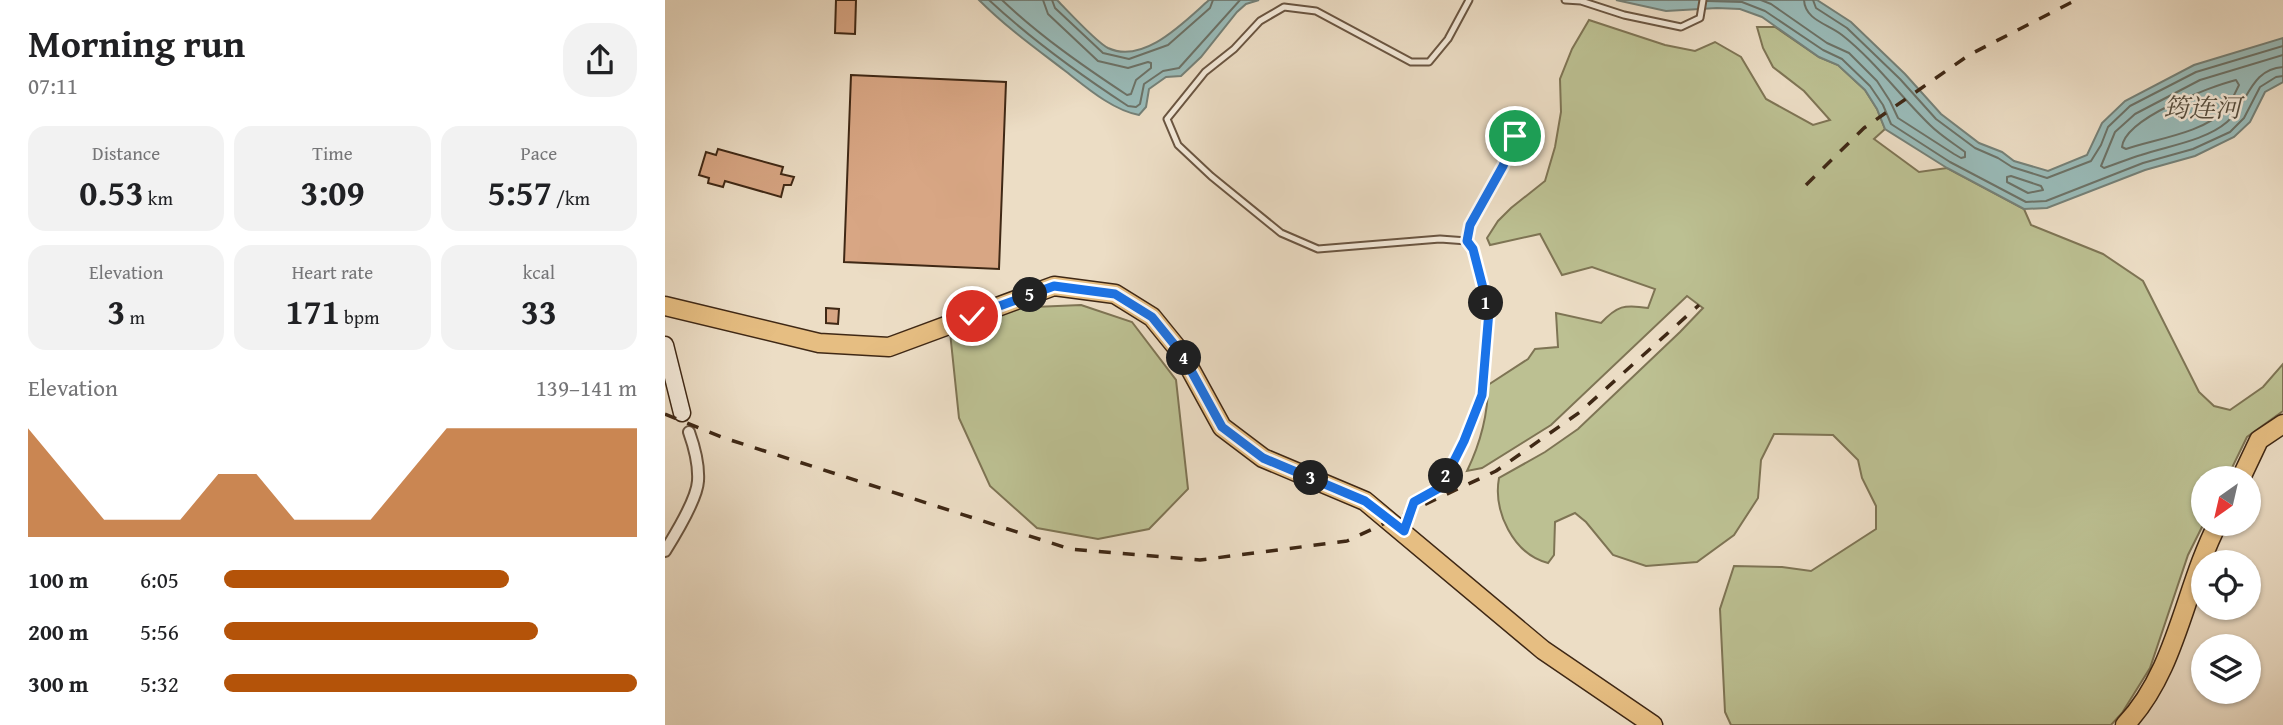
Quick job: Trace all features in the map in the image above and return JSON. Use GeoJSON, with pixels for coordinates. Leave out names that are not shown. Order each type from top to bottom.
{"type":"FeatureCollection","features":[{"type":"Feature","properties":{"kind":"main road"},"geometry":{"type":"LineString","coordinates":[[665,306],[819,343],[889,347],[1054,286],[1115,294],[1152,317],[1167,335],[1182,354],[1222,427],[1263,458],[1365,501],[1543,650],[1653,725]]}},
{"type":"Feature","properties":{"kind":"main road"},"geometry":{"type":"LineString","coordinates":[[2247,466],[2259,440],[2283,424]]}},
{"type":"Feature","properties":{"kind":"main road"},"geometry":{"type":"LineString","coordinates":[[2125,725],[2139,710],[2168,656],[2211,536]]}},
{"type":"Feature","properties":{"kind":"street"},"geometry":{"type":"LineString","coordinates":[[665,345],[682,413]]}},
{"type":"Feature","properties":{"kind":"street"},"geometry":{"type":"LineString","coordinates":[[665,551],[683,522],[698,482],[689,432]]}},
{"type":"Feature","properties":{"kind":"lane"},"geometry":{"type":"LineString","coordinates":[[1467,241],[1440,239],[1318,249],[1281,233],[1211,176],[1178,145],[1167,119],[1205,72],[1234,49],[1261,22],[1284,7],[1316,11],[1411,62],[1429,62],[1448,39],[1469,0]]}},
{"type":"Feature","properties":{"kind":"lane"},"geometry":{"type":"LineString","coordinates":[[1565,0],[1581,1],[1624,15],[1681,27],[1700,18],[1703,0]]}},
{"type":"Feature","properties":{"kind":"lane"},"geometry":{"type":"LineString","coordinates":[[1404,531],[1414,502],[1441,487],[1464,441],[1482,395],[1489,311],[1473,249],[1467,241],[1470,225],[1503,166],[1515,136]]}},
{"type":"Feature","properties":{"kind":"green space"},"geometry":{"type":"Polygon","coordinates":[[[1589,20],[1665,45],[1695,51],[1715,42],[1741,57],[1766,99],[1813,125],[1830,120],[1804,91],[1773,67],[1763,48],[1757,27],[1775,27],[1819,57],[1838,65],[1865,90],[1885,129],[1874,139],[1919,172],[1947,168],[2024,209],[2031,225],[2103,254],[2143,281],[2199,392],[2214,406],[2230,410],[2263,387],[2283,364],[2283,411],[2247,437],[2233,466],[2191,466],[2191,536],[2198,536],[2188,555],[2150,668],[2122,713],[2111,725],[1731,725],[1725,712],[1720,609],[1734,566],[1782,567],[1811,571],[1876,529],[1876,506],[1862,478],[1858,460],[1833,435],[1774,434],[1761,460],[1758,498],[1734,535],[1697,562],[1646,566],[1613,555],[1586,522],[1575,513],[1555,522],[1554,555],[1548,563],[1525,551],[1516,541],[1508,530],[1499,504],[1499,478],[1545,452],[1578,429],[1703,308],[1687,296],[1551,425],[1482,468],[1467,471],[1482,429],[1488,385],[1528,359],[1535,349],[1558,347],[1556,313],[1601,323],[1621,308],[1648,308],[1655,289],[1592,267],[1562,275],[1540,234],[1490,245],[1487,238],[1511,208],[1545,181],[1561,112],[1560,79],[1572,49],[1589,20]]]}},
{"type":"Feature","properties":{"kind":"green space"},"geometry":{"type":"Polygon","coordinates":[[[1081,305],[1132,322],[1176,380],[1188,489],[1149,529],[1098,539],[1037,528],[990,486],[959,418],[950,332],[1011,308],[1081,305]]]}},
{"type":"Feature","properties":{"kind":"water"},"geometry":{"type":"Polygon","coordinates":[[[979,0],[1057,0],[1103,45],[1122,52],[1136,51],[1163,38],[1209,0],[1259,0],[1246,4],[1237,12],[1201,57],[1181,76],[1166,77],[1149,89],[1146,107],[1139,115],[1109,103],[1090,90],[999,19],[979,0]]]}},
{"type":"Feature","properties":{"kind":"water","name":"筠连河"},"geometry":{"type":"Polygon","coordinates":[[[1616,0],[1817,0],[1851,22],[1905,74],[1941,114],[1979,143],[2002,152],[2014,161],[2048,171],[2087,155],[2102,123],[2125,101],[2194,65],[2283,38],[2283,82],[2265,92],[2250,122],[2234,137],[2195,156],[2145,170],[2047,208],[2024,209],[1947,168],[1885,129],[1865,90],[1838,65],[1819,57],[1762,17],[1740,9],[1666,11],[1616,0]]]}},
{"type":"Feature","properties":{"kind":"building"},"geometry":{"type":"Polygon","coordinates":[[[836,0],[856,0],[855,34],[835,33],[836,0]]]}},
{"type":"Feature","properties":{"kind":"building"},"geometry":{"type":"Polygon","coordinates":[[[851,75],[1006,82],[999,269],[844,262],[851,75]]]}},
{"type":"Feature","properties":{"kind":"building"},"geometry":{"type":"Polygon","coordinates":[[[718,149],[783,167],[781,174],[794,177],[791,185],[784,185],[781,197],[725,181],[723,187],[708,183],[709,178],[699,175],[706,152],[716,155],[718,149]]]}},
{"type":"Feature","properties":{"kind":"building"},"geometry":{"type":"Polygon","coordinates":[[[826,308],[839,309],[838,324],[826,323],[826,308]]]}},
{"type":"Feature","properties":{"kind":"railway"},"geometry":{"type":"LineString","coordinates":[[1806,185],[1864,128],[1969,55],[2076,0]]}},
{"type":"Feature","properties":{"kind":"railway"},"geometry":{"type":"LineString","coordinates":[[665,414],[724,438],[1070,549],[1200,560],[1347,541],[1496,471],[1580,412],[1699,305]]}},
{"type":"Feature","properties":{"kind":"route"},"geometry":{"type":"LineString","coordinates":[[972,316],[1054,286],[1115,294],[1152,317],[1182,354],[1222,427],[1263,458],[1365,501],[1404,531],[1414,502],[1441,487],[1464,441],[1482,395],[1489,311],[1473,249],[1467,241],[1470,225],[1503,166],[1515,136]]}}]}
